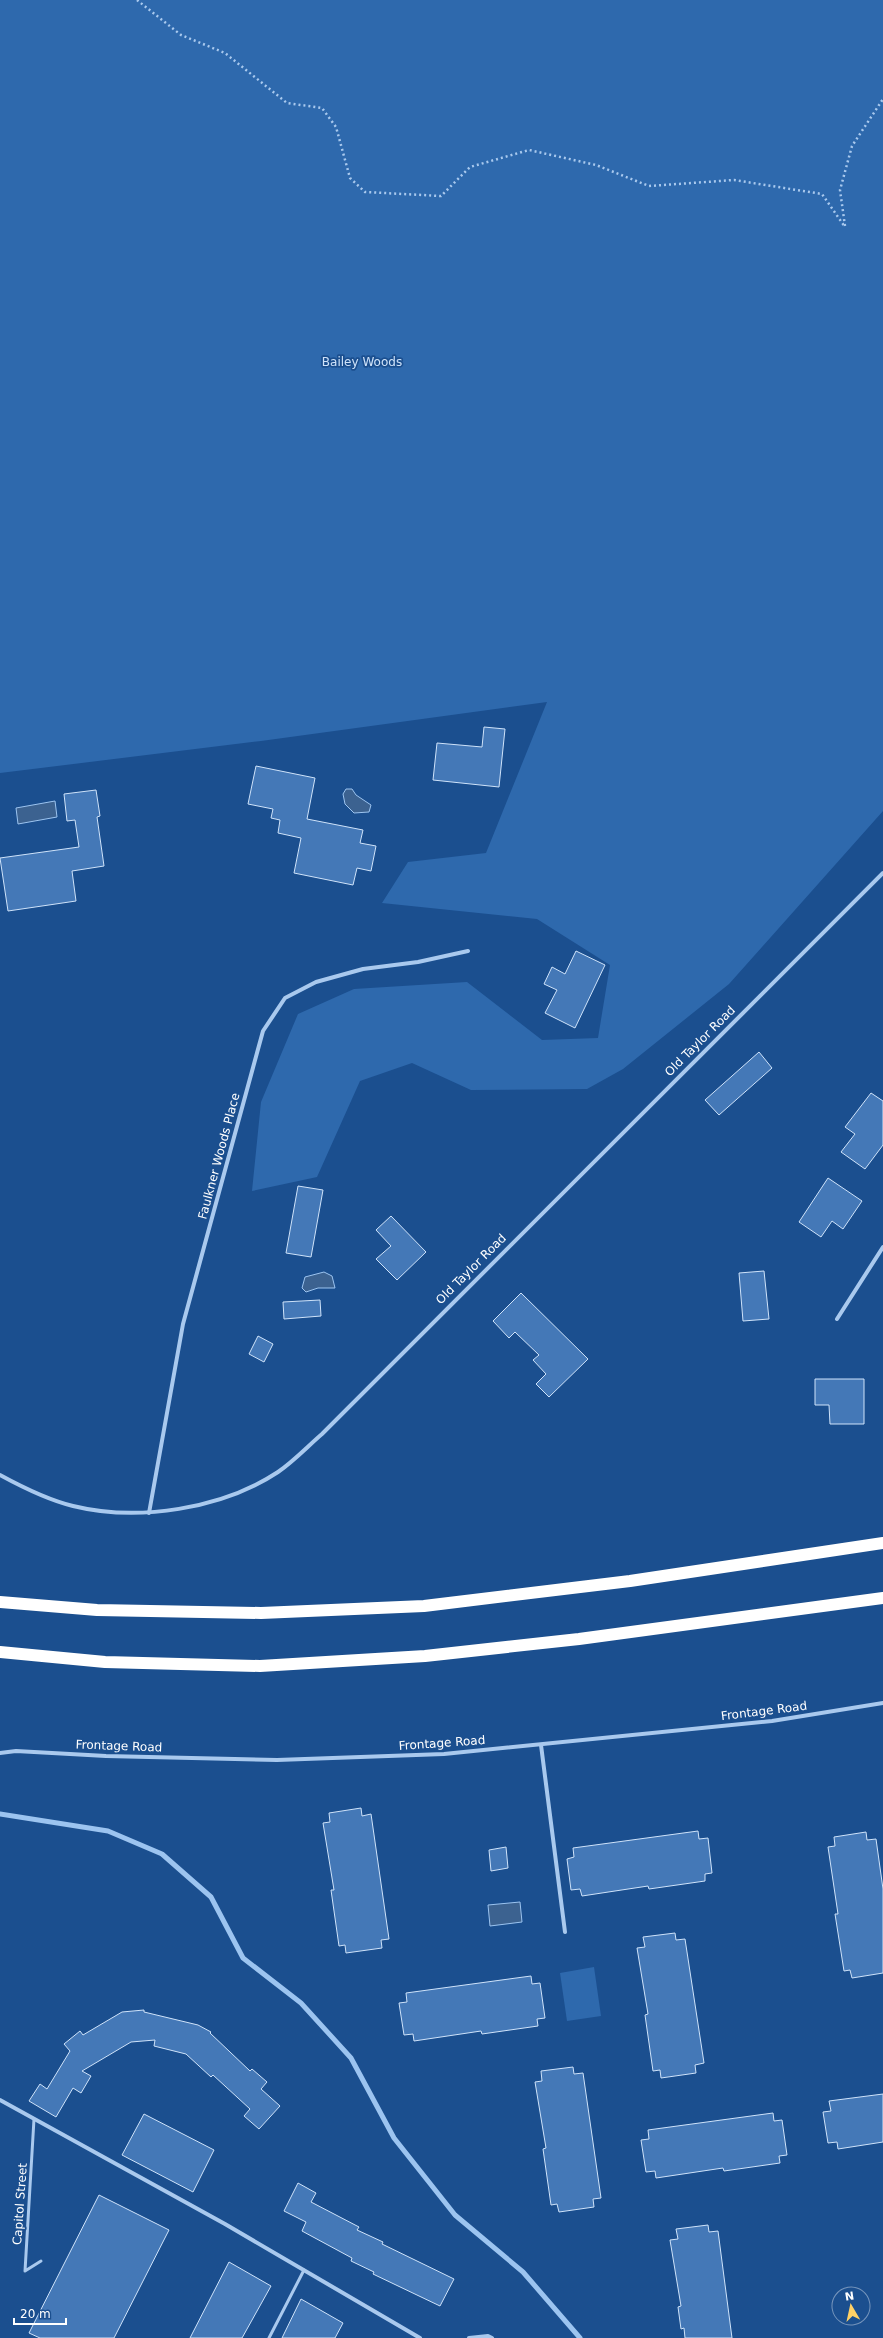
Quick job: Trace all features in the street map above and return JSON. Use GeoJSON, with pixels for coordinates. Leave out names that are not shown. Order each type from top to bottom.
{"type":"FeatureCollection","features":[{"type":"Feature","properties":{"kind":"highway"},"geometry":{"type":"LineString","coordinates":[[0,1602],[97,1610],[261,1614],[424,1606],[630,1581],[883,1543]]}},
{"type":"Feature","properties":{"kind":"highway"},"geometry":{"type":"LineString","coordinates":[[0,1652],[105,1662],[260,1666],[425,1656],[579,1639],[883,1598]]}},
{"type":"Feature","properties":{"kind":"street","name":"Old Taylor Road"},"geometry":{"type":"LineString","coordinates":[[0,1475],[21,1486],[72,1506],[116,1512],[149,1512],[191,1506],[233,1494],[278,1472],[322,1434],[883,873]]}},
{"type":"Feature","properties":{"kind":"street","name":"Faulkner Woods Place"},"geometry":{"type":"LineString","coordinates":[[149,1512],[183,1324],[263,1031],[285,998],[316,982],[363,969],[418,962],[468,951]]}},
{"type":"Feature","properties":{"kind":"street"},"geometry":{"type":"LineString","coordinates":[[837,1319],[883,1247]]}},
{"type":"Feature","properties":{"kind":"street","name":"Frontage Road"},"geometry":{"type":"LineString","coordinates":[[0,1753],[16,1752],[277,1760],[444,1754],[541,1746],[772,1721],[883,1703]]}},
{"type":"Feature","properties":{"kind":"street"},"geometry":{"type":"LineString","coordinates":[[541,1746],[566,1932]]}},
{"type":"Feature","properties":{"kind":"street"},"geometry":{"type":"LineString","coordinates":[[0,2100],[304,2270],[420,2338]]}},
{"type":"Feature","properties":{"kind":"street"},"geometry":{"type":"LineString","coordinates":[[469,2338],[488,2336],[492,2338]]}},
{"type":"Feature","properties":{"kind":"lane","name":"Capitol Street"},"geometry":{"type":"LineString","coordinates":[[34,2119],[25,2271],[41,2261]]}},
{"type":"Feature","properties":{"kind":"lane"},"geometry":{"type":"LineString","coordinates":[[269,2338],[304,2270]]}},
{"type":"Feature","properties":{"kind":"path"},"geometry":{"type":"LineString","coordinates":[[138,0],[181,34],[224,53],[287,103],[322,108],[336,127],[350,178],[365,192],[441,196],[470,167],[529,150],[596,165],[649,186],[734,180],[822,194],[845,227],[840,190],[852,146],[883,99]]}},
{"type":"Feature","properties":{"kind":"green space","name":"Bailey Woods"},"geometry":{"type":"Polygon","coordinates":[[[0,0],[883,0],[883,811],[729,984],[623,1069],[587,1089],[471,1090],[412,1063],[360,1081],[317,1177],[252,1191],[261,1102],[298,1014],[354,989],[467,982],[542,1040],[598,1038],[610,965],[537,919],[382,903],[408,862],[486,853],[547,702],[261,741],[0,773],[0,0]]]}},
{"type":"Feature","properties":{"kind":"green space"},"geometry":{"type":"Polygon","coordinates":[[[594,1967],[601,2016],[567,2021],[560,1973],[594,1967]]]}},
{"type":"Feature","properties":{"kind":"shaded area"},"geometry":{"type":"Polygon","coordinates":[[[346,789],[352,789],[356,795],[371,805],[369,812],[354,813],[345,804],[343,794],[346,789]]]}},
{"type":"Feature","properties":{"kind":"shaded area"},"geometry":{"type":"Polygon","coordinates":[[[55,801],[57,817],[18,824],[16,808],[55,801]]]}},
{"type":"Feature","properties":{"kind":"shaded area"},"geometry":{"type":"Polygon","coordinates":[[[324,1272],[332,1276],[335,1288],[318,1288],[306,1292],[302,1288],[305,1277],[324,1272]]]}},
{"type":"Feature","properties":{"kind":"shaded area"},"geometry":{"type":"Polygon","coordinates":[[[520,1902],[522,1922],[490,1926],[488,1905],[520,1902]]]}},
{"type":"Feature","properties":{"kind":"building"},"geometry":{"type":"Polygon","coordinates":[[[484,727],[505,729],[499,787],[433,780],[437,743],[482,747],[484,727]]]}},
{"type":"Feature","properties":{"kind":"building"},"geometry":{"type":"Polygon","coordinates":[[[256,766],[315,778],[307,819],[363,830],[360,843],[376,846],[371,871],[357,868],[353,885],[294,873],[301,838],[278,833],[280,820],[271,818],[273,809],[248,804],[256,766]]]}},
{"type":"Feature","properties":{"kind":"building"},"geometry":{"type":"Polygon","coordinates":[[[96,790],[100,816],[97,817],[104,866],[72,871],[76,901],[8,911],[0,858],[79,847],[75,820],[67,821],[64,794],[96,790]]]}},
{"type":"Feature","properties":{"kind":"building"},"geometry":{"type":"Polygon","coordinates":[[[576,951],[605,965],[575,1028],[545,1013],[557,990],[544,984],[552,967],[565,974],[576,951]]]}},
{"type":"Feature","properties":{"kind":"building"},"geometry":{"type":"Polygon","coordinates":[[[759,1052],[772,1068],[719,1115],[705,1100],[759,1052]]]}},
{"type":"Feature","properties":{"kind":"building"},"geometry":{"type":"Polygon","coordinates":[[[871,1093],[883,1101],[883,1145],[865,1169],[841,1152],[855,1134],[845,1127],[871,1093]]]}},
{"type":"Feature","properties":{"kind":"building"},"geometry":{"type":"Polygon","coordinates":[[[828,1178],[862,1201],[843,1229],[832,1221],[821,1237],[799,1222],[828,1178]]]}},
{"type":"Feature","properties":{"kind":"building"},"geometry":{"type":"Polygon","coordinates":[[[298,1186],[323,1190],[311,1257],[286,1253],[298,1186]]]}},
{"type":"Feature","properties":{"kind":"building"},"geometry":{"type":"Polygon","coordinates":[[[391,1216],[426,1252],[397,1280],[376,1259],[391,1246],[376,1230],[391,1216]]]}},
{"type":"Feature","properties":{"kind":"building"},"geometry":{"type":"Polygon","coordinates":[[[764,1271],[769,1319],[743,1321],[739,1273],[764,1271]]]}},
{"type":"Feature","properties":{"kind":"building"},"geometry":{"type":"Polygon","coordinates":[[[521,1293],[588,1359],[549,1397],[536,1384],[546,1374],[533,1360],[539,1355],[515,1332],[509,1338],[493,1321],[521,1293]]]}},
{"type":"Feature","properties":{"kind":"building"},"geometry":{"type":"Polygon","coordinates":[[[320,1300],[321,1316],[284,1319],[283,1302],[320,1300]]]}},
{"type":"Feature","properties":{"kind":"building"},"geometry":{"type":"Polygon","coordinates":[[[258,1336],[273,1344],[264,1362],[249,1354],[258,1336]]]}},
{"type":"Feature","properties":{"kind":"building"},"geometry":{"type":"Polygon","coordinates":[[[815,1379],[864,1379],[864,1424],[830,1424],[829,1405],[815,1405],[815,1379]]]}},
{"type":"Feature","properties":{"kind":"building"},"geometry":{"type":"Polygon","coordinates":[[[361,1808],[362,1816],[371,1814],[389,1939],[381,1940],[382,1948],[346,1953],[345,1945],[339,1946],[331,1890],[334,1890],[323,1823],[330,1822],[329,1813],[361,1808]]]}},
{"type":"Feature","properties":{"kind":"building"},"geometry":{"type":"Polygon","coordinates":[[[698,1831],[699,1839],[708,1838],[712,1873],[705,1874],[705,1881],[649,1889],[648,1886],[582,1896],[580,1889],[571,1890],[567,1859],[574,1857],[573,1848],[698,1831]]]}},
{"type":"Feature","properties":{"kind":"building"},"geometry":{"type":"Polygon","coordinates":[[[866,1832],[867,1840],[876,1839],[883,1889],[883,1973],[852,1978],[850,1970],[844,1971],[835,1914],[838,1914],[828,1847],[835,1846],[834,1837],[866,1832]]]}},
{"type":"Feature","properties":{"kind":"building"},"geometry":{"type":"Polygon","coordinates":[[[506,1847],[508,1868],[491,1871],[489,1850],[506,1847]]]}},
{"type":"Feature","properties":{"kind":"building"},"geometry":{"type":"Polygon","coordinates":[[[675,1933],[676,1940],[685,1939],[704,2063],[695,2065],[696,2073],[661,2078],[660,2070],[653,2071],[645,2015],[648,2014],[637,1948],[645,1947],[643,1937],[675,1933]]]}},
{"type":"Feature","properties":{"kind":"building"},"geometry":{"type":"Polygon","coordinates":[[[531,1976],[532,1984],[540,1983],[545,2018],[537,2019],[538,2026],[482,2034],[481,2031],[414,2041],[413,2034],[404,2035],[399,2003],[407,2002],[406,1993],[531,1976]]]}},
{"type":"Feature","properties":{"kind":"building"},"geometry":{"type":"Polygon","coordinates":[[[144,2010],[144,2012],[198,2025],[211,2032],[210,2033],[250,2071],[252,2069],[267,2082],[261,2089],[280,2106],[259,2129],[244,2116],[250,2109],[213,2075],[211,2077],[186,2054],[154,2046],[155,2040],[131,2042],[82,2071],[91,2076],[81,2093],[73,2088],[56,2117],[29,2101],[40,2084],[47,2089],[70,2051],[64,2044],[80,2031],[83,2035],[122,2012],[144,2010]]]}},
{"type":"Feature","properties":{"kind":"building"},"geometry":{"type":"Polygon","coordinates":[[[573,2067],[574,2074],[583,2073],[601,2198],[593,2199],[594,2207],[559,2212],[557,2204],[551,2205],[543,2149],[546,2148],[535,2082],[542,2081],[541,2071],[573,2067]]]}},
{"type":"Feature","properties":{"kind":"building"},"geometry":{"type":"Polygon","coordinates":[[[883,2094],[883,2142],[838,2149],[837,2142],[828,2143],[823,2112],[831,2111],[829,2101],[883,2094]]]}},
{"type":"Feature","properties":{"kind":"building"},"geometry":{"type":"Polygon","coordinates":[[[773,2113],[774,2121],[782,2120],[787,2155],[779,2156],[780,2163],[724,2171],[723,2168],[656,2178],[655,2171],[646,2172],[641,2140],[649,2139],[648,2130],[773,2113]]]}},
{"type":"Feature","properties":{"kind":"building"},"geometry":{"type":"Polygon","coordinates":[[[144,2114],[214,2150],[193,2192],[122,2155],[144,2114]]]}},
{"type":"Feature","properties":{"kind":"building"},"geometry":{"type":"Polygon","coordinates":[[[298,2183],[316,2193],[311,2202],[359,2227],[357,2230],[383,2242],[382,2244],[454,2279],[440,2306],[373,2274],[374,2272],[351,2261],[352,2258],[302,2231],[306,2222],[284,2211],[298,2183]]]}},
{"type":"Feature","properties":{"kind":"building"},"geometry":{"type":"Polygon","coordinates":[[[99,2195],[169,2230],[114,2338],[40,2338],[29,2333],[99,2195]]]}},
{"type":"Feature","properties":{"kind":"building"},"geometry":{"type":"Polygon","coordinates":[[[708,2225],[709,2232],[718,2231],[732,2338],[685,2338],[684,2328],[681,2329],[678,2307],[681,2306],[670,2240],[678,2239],[676,2229],[708,2225]]]}},
{"type":"Feature","properties":{"kind":"building"},"geometry":{"type":"Polygon","coordinates":[[[229,2262],[271,2286],[242,2338],[190,2338],[229,2262]]]}},
{"type":"Feature","properties":{"kind":"building"},"geometry":{"type":"Polygon","coordinates":[[[301,2299],[343,2323],[335,2338],[282,2338],[301,2299]]]}},
{"type":"Feature","properties":{"kind":"waterway"},"geometry":{"type":"LineString","coordinates":[[0,1814],[108,1831],[162,1854],[211,1897],[243,1958],[301,2003],[351,2058],[394,2138],[455,2215],[523,2272],[580,2338]]}}]}
